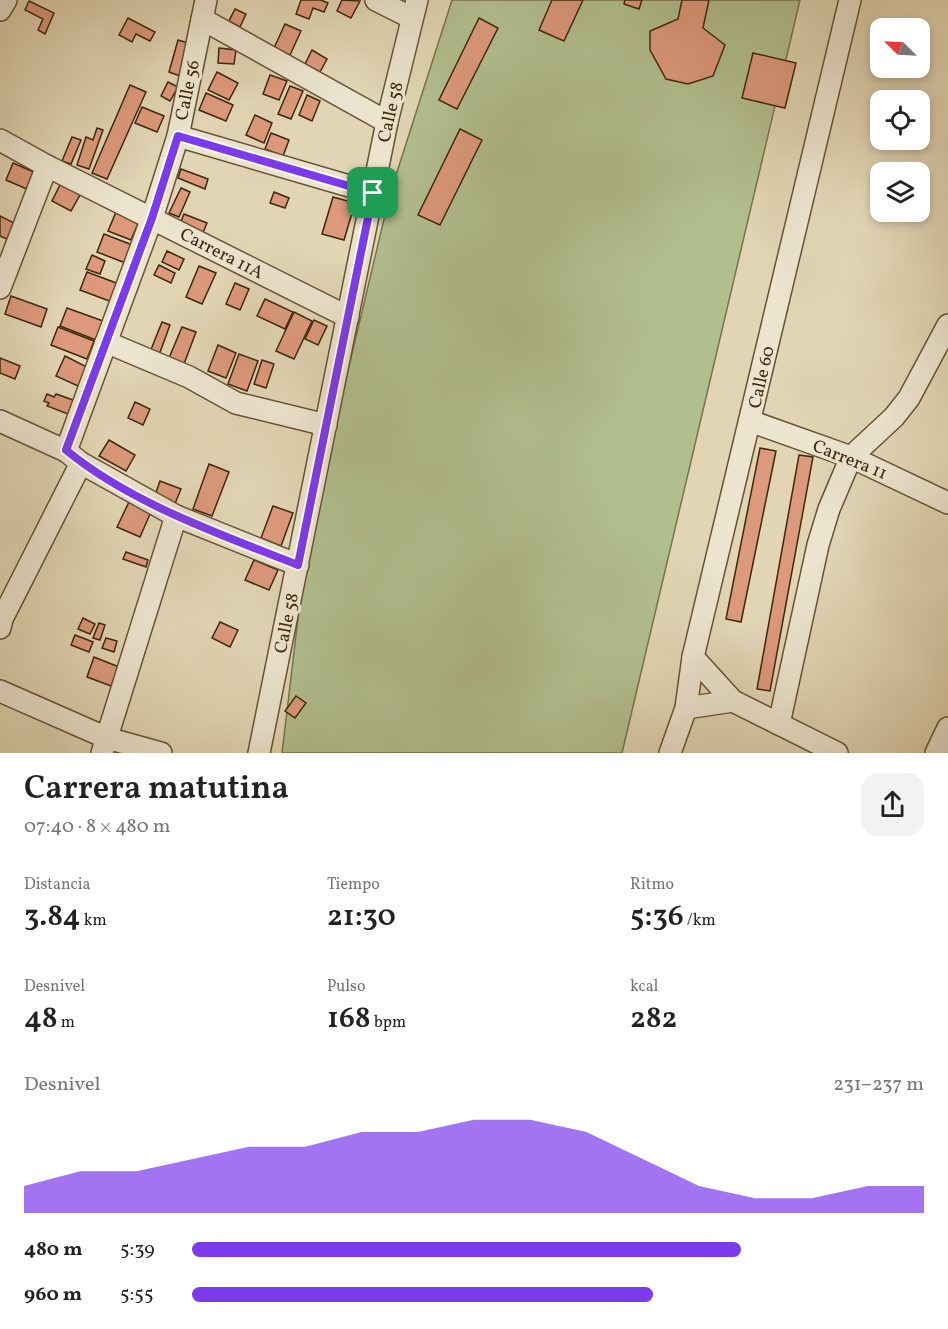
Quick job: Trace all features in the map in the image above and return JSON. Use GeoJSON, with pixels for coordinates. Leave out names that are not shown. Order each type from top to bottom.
{"type":"FeatureCollection","features":[{"type":"Feature","properties":{"kind":"street"},"geometry":{"type":"LineString","coordinates":[[0,10],[6,0]]}},
{"type":"Feature","properties":{"kind":"street"},"geometry":{"type":"LineString","coordinates":[[376,0],[414,9]]}},
{"type":"Feature","properties":{"kind":"street","name":"Calle 60"},"geometry":{"type":"LineString","coordinates":[[670,753],[686,708],[693,657],[850,0]]}},
{"type":"Feature","properties":{"kind":"street","name":"Calle 58"},"geometry":{"type":"LineString","coordinates":[[259,753],[387,122],[414,9]]}},
{"type":"Feature","properties":{"kind":"street"},"geometry":{"type":"LineString","coordinates":[[204,10],[387,122]]}},
{"type":"Feature","properties":{"kind":"street","name":"Calle 56"},"geometry":{"type":"LineString","coordinates":[[0,628],[74,457],[106,342],[152,218],[178,136],[204,10]]}},
{"type":"Feature","properties":{"kind":"street"},"geometry":{"type":"LineString","coordinates":[[178,136],[373,193]]}},
{"type":"Feature","properties":{"kind":"street","name":"Carrera 11A"},"geometry":{"type":"LineString","coordinates":[[0,140],[46,166],[348,317]]}},
{"type":"Feature","properties":{"kind":"street"},"geometry":{"type":"LineString","coordinates":[[0,288],[46,166]]}},
{"type":"Feature","properties":{"kind":"street"},"geometry":{"type":"LineString","coordinates":[[779,724],[818,545],[829,509],[851,457],[894,417],[909,398],[948,326]]}},
{"type":"Feature","properties":{"kind":"street"},"geometry":{"type":"LineString","coordinates":[[106,342],[189,377],[236,403],[326,425]]}},
{"type":"Feature","properties":{"kind":"street"},"geometry":{"type":"LineString","coordinates":[[0,421],[74,457],[176,516],[298,565]]}},
{"type":"Feature","properties":{"kind":"street","name":"Carrera 11"},"geometry":{"type":"LineString","coordinates":[[750,421],[851,457],[948,503]]}},
{"type":"Feature","properties":{"kind":"street"},"geometry":{"type":"LineString","coordinates":[[105,745],[176,516]]}},
{"type":"Feature","properties":{"kind":"street"},"geometry":{"type":"LineString","coordinates":[[693,657],[733,702],[837,753]]}},
{"type":"Feature","properties":{"kind":"street"},"geometry":{"type":"LineString","coordinates":[[0,691],[105,745],[161,753]]}},
{"type":"Feature","properties":{"kind":"street"},"geometry":{"type":"LineString","coordinates":[[686,708],[733,702]]}},
{"type":"Feature","properties":{"kind":"street"},"geometry":{"type":"LineString","coordinates":[[936,753],[948,728]]}},
{"type":"Feature","properties":{"kind":"green space"},"geometry":{"type":"Polygon","coordinates":[[[452,0],[800,0],[622,753],[282,753],[307,543],[390,194],[452,0]]]}},
{"type":"Feature","properties":{"kind":"building"},"geometry":{"type":"Polygon","coordinates":[[[301,0],[321,0],[328,3],[324,12],[313,8],[309,19],[296,14],[301,0]]]}},
{"type":"Feature","properties":{"kind":"building"},"geometry":{"type":"Polygon","coordinates":[[[342,0],[360,1],[351,18],[337,11],[342,0]]]}},
{"type":"Feature","properties":{"kind":"building"},"geometry":{"type":"Polygon","coordinates":[[[552,0],[583,0],[564,41],[539,30],[552,0]]]}},
{"type":"Feature","properties":{"kind":"building"},"geometry":{"type":"Polygon","coordinates":[[[625,0],[642,0],[639,9],[624,4],[625,0]]]}},
{"type":"Feature","properties":{"kind":"building"},"geometry":{"type":"Polygon","coordinates":[[[682,0],[709,0],[703,28],[725,45],[713,76],[688,84],[666,79],[650,50],[650,31],[678,19],[682,0]]]}},
{"type":"Feature","properties":{"kind":"building"},"geometry":{"type":"Polygon","coordinates":[[[29,1],[54,13],[45,34],[38,30],[43,19],[25,10],[29,1]]]}},
{"type":"Feature","properties":{"kind":"building"},"geometry":{"type":"Polygon","coordinates":[[[235,9],[246,14],[240,27],[229,21],[235,9]]]}},
{"type":"Feature","properties":{"kind":"building"},"geometry":{"type":"Polygon","coordinates":[[[128,18],[155,32],[150,41],[136,34],[132,42],[119,35],[128,18]]]}},
{"type":"Feature","properties":{"kind":"building"},"geometry":{"type":"Polygon","coordinates":[[[479,18],[498,28],[457,109],[439,100],[479,18]]]}},
{"type":"Feature","properties":{"kind":"building"},"geometry":{"type":"Polygon","coordinates":[[[285,24],[301,31],[290,55],[274,48],[285,24]]]}},
{"type":"Feature","properties":{"kind":"building"},"geometry":{"type":"Polygon","coordinates":[[[178,40],[188,43],[180,76],[169,72],[178,40]]]}},
{"type":"Feature","properties":{"kind":"building"},"geometry":{"type":"Polygon","coordinates":[[[219,48],[236,50],[234,64],[218,63],[219,48]]]}},
{"type":"Feature","properties":{"kind":"building"},"geometry":{"type":"Polygon","coordinates":[[[312,50],[327,59],[320,72],[305,64],[312,50]]]}},
{"type":"Feature","properties":{"kind":"building"},"geometry":{"type":"Polygon","coordinates":[[[753,53],[796,63],[785,108],[742,98],[753,53]]]}},
{"type":"Feature","properties":{"kind":"building"},"geometry":{"type":"Polygon","coordinates":[[[217,72],[238,83],[229,100],[208,90],[217,72]]]}},
{"type":"Feature","properties":{"kind":"building"},"geometry":{"type":"Polygon","coordinates":[[[270,75],[287,81],[279,100],[263,94],[270,75]]]}},
{"type":"Feature","properties":{"kind":"building"},"geometry":{"type":"Polygon","coordinates":[[[168,82],[178,87],[170,101],[161,96],[168,82]]]}},
{"type":"Feature","properties":{"kind":"building"},"geometry":{"type":"Polygon","coordinates":[[[130,85],[146,92],[107,179],[92,173],[130,85]]]}},
{"type":"Feature","properties":{"kind":"building"},"geometry":{"type":"Polygon","coordinates":[[[290,86],[303,91],[291,119],[278,114],[290,86]]]}},
{"type":"Feature","properties":{"kind":"building"},"geometry":{"type":"Polygon","coordinates":[[[206,93],[233,105],[226,121],[199,110],[206,93]]]}},
{"type":"Feature","properties":{"kind":"building"},"geometry":{"type":"Polygon","coordinates":[[[307,95],[320,101],[312,121],[299,115],[307,95]]]}},
{"type":"Feature","properties":{"kind":"building"},"geometry":{"type":"Polygon","coordinates":[[[142,107],[164,116],[157,132],[135,123],[142,107]]]}},
{"type":"Feature","properties":{"kind":"building"},"geometry":{"type":"Polygon","coordinates":[[[255,115],[272,123],[264,143],[246,135],[255,115]]]}},
{"type":"Feature","properties":{"kind":"building"},"geometry":{"type":"Polygon","coordinates":[[[97,128],[103,130],[89,169],[77,165],[86,137],[93,140],[97,128]]]}},
{"type":"Feature","properties":{"kind":"building"},"geometry":{"type":"Polygon","coordinates":[[[460,129],[482,140],[440,225],[418,215],[460,129]]]}},
{"type":"Feature","properties":{"kind":"building"},"geometry":{"type":"Polygon","coordinates":[[[271,133],[289,140],[283,156],[265,149],[271,133]]]}},
{"type":"Feature","properties":{"kind":"building"},"geometry":{"type":"Polygon","coordinates":[[[72,137],[81,140],[71,164],[62,161],[72,137]]]}},
{"type":"Feature","properties":{"kind":"building"},"geometry":{"type":"Polygon","coordinates":[[[13,163],[36,173],[29,190],[6,180],[13,163]]]}},
{"type":"Feature","properties":{"kind":"building"},"geometry":{"type":"Polygon","coordinates":[[[181,169],[208,179],[205,189],[178,178],[181,169]]]}},
{"type":"Feature","properties":{"kind":"building"},"geometry":{"type":"Polygon","coordinates":[[[61,183],[81,193],[71,211],[52,201],[61,183]]]}},
{"type":"Feature","properties":{"kind":"building"},"geometry":{"type":"Polygon","coordinates":[[[181,188],[190,192],[179,217],[169,213],[181,188]]]}},
{"type":"Feature","properties":{"kind":"building"},"geometry":{"type":"Polygon","coordinates":[[[274,192],[289,198],[285,208],[270,203],[274,192]]]}},
{"type":"Feature","properties":{"kind":"building"},"geometry":{"type":"Polygon","coordinates":[[[333,197],[355,203],[344,240],[322,234],[333,197]]]}},
{"type":"Feature","properties":{"kind":"building"},"geometry":{"type":"Polygon","coordinates":[[[116,212],[139,221],[131,240],[108,231],[116,212]]]}},
{"type":"Feature","properties":{"kind":"building"},"geometry":{"type":"Polygon","coordinates":[[[184,214],[207,223],[202,235],[179,226],[184,214]]]}},
{"type":"Feature","properties":{"kind":"building"},"geometry":{"type":"Polygon","coordinates":[[[0,216],[18,225],[11,241],[0,236],[0,216]]]}},
{"type":"Feature","properties":{"kind":"building"},"geometry":{"type":"Polygon","coordinates":[[[104,234],[135,246],[128,264],[97,252],[104,234]]]}},
{"type":"Feature","properties":{"kind":"building"},"geometry":{"type":"Polygon","coordinates":[[[167,251],[184,259],[179,270],[162,262],[167,251]]]}},
{"type":"Feature","properties":{"kind":"building"},"geometry":{"type":"Polygon","coordinates":[[[92,255],[105,261],[100,274],[86,269],[92,255]]]}},
{"type":"Feature","properties":{"kind":"building"},"geometry":{"type":"Polygon","coordinates":[[[159,265],[175,273],[171,283],[154,275],[159,265]]]}},
{"type":"Feature","properties":{"kind":"building"},"geometry":{"type":"Polygon","coordinates":[[[199,266],[216,273],[202,304],[186,297],[199,266]]]}},
{"type":"Feature","properties":{"kind":"building"},"geometry":{"type":"Polygon","coordinates":[[[87,272],[119,284],[112,302],[80,290],[87,272]]]}},
{"type":"Feature","properties":{"kind":"building"},"geometry":{"type":"Polygon","coordinates":[[[235,283],[249,289],[240,310],[226,304],[235,283]]]}},
{"type":"Feature","properties":{"kind":"building"},"geometry":{"type":"Polygon","coordinates":[[[11,296],[47,309],[41,327],[5,314],[11,296]]]}},
{"type":"Feature","properties":{"kind":"building"},"geometry":{"type":"Polygon","coordinates":[[[265,299],[293,312],[285,329],[257,316],[265,299]]]}},
{"type":"Feature","properties":{"kind":"building"},"geometry":{"type":"Polygon","coordinates":[[[67,308],[103,321],[96,340],[60,326],[67,308]]]}},
{"type":"Feature","properties":{"kind":"building"},"geometry":{"type":"Polygon","coordinates":[[[294,312],[312,321],[294,359],[276,351],[294,312]]]}},
{"type":"Feature","properties":{"kind":"building"},"geometry":{"type":"Polygon","coordinates":[[[314,320],[327,326],[318,345],[305,339],[314,320]]]}},
{"type":"Feature","properties":{"kind":"building"},"geometry":{"type":"Polygon","coordinates":[[[162,322],[170,325],[159,355],[150,352],[162,322]]]}},
{"type":"Feature","properties":{"kind":"building"},"geometry":{"type":"Polygon","coordinates":[[[58,327],[94,341],[87,359],[51,345],[58,327]]]}},
{"type":"Feature","properties":{"kind":"building"},"geometry":{"type":"Polygon","coordinates":[[[182,327],[196,332],[184,364],[169,358],[182,327]]]}},
{"type":"Feature","properties":{"kind":"building"},"geometry":{"type":"Polygon","coordinates":[[[218,345],[236,353],[226,378],[208,371],[218,345]]]}},
{"type":"Feature","properties":{"kind":"building"},"geometry":{"type":"Polygon","coordinates":[[[239,354],[258,361],[247,391],[228,384],[239,354]]]}},
{"type":"Feature","properties":{"kind":"building"},"geometry":{"type":"Polygon","coordinates":[[[65,356],[87,367],[78,386],[56,376],[65,356]]]}},
{"type":"Feature","properties":{"kind":"building"},"geometry":{"type":"Polygon","coordinates":[[[0,358],[20,366],[15,379],[0,373],[0,358]]]}},
{"type":"Feature","properties":{"kind":"building"},"geometry":{"type":"Polygon","coordinates":[[[262,360],[274,364],[266,388],[254,384],[262,360]]]}},
{"type":"Feature","properties":{"kind":"building"},"geometry":{"type":"Polygon","coordinates":[[[47,394],[54,397],[56,394],[73,400],[68,414],[47,406],[49,403],[44,401],[47,394]]]}},
{"type":"Feature","properties":{"kind":"building"},"geometry":{"type":"Polygon","coordinates":[[[135,402],[150,409],[143,425],[128,418],[135,402]]]}},
{"type":"Feature","properties":{"kind":"building"},"geometry":{"type":"Polygon","coordinates":[[[109,440],[135,455],[126,471],[99,456],[109,440]]]}},
{"type":"Feature","properties":{"kind":"building"},"geometry":{"type":"Polygon","coordinates":[[[760,448],[776,451],[741,622],[726,619],[760,448]]]}},
{"type":"Feature","properties":{"kind":"building"},"geometry":{"type":"Polygon","coordinates":[[[799,455],[813,457],[770,691],[757,689],[799,455]]]}},
{"type":"Feature","properties":{"kind":"building"},"geometry":{"type":"Polygon","coordinates":[[[209,464],[229,472],[212,516],[193,509],[209,464]]]}},
{"type":"Feature","properties":{"kind":"building"},"geometry":{"type":"Polygon","coordinates":[[[160,481],[181,489],[174,506],[154,498],[160,481]]]}},
{"type":"Feature","properties":{"kind":"building"},"geometry":{"type":"Polygon","coordinates":[[[129,502],[151,512],[140,537],[117,527],[129,502]]]}},
{"type":"Feature","properties":{"kind":"building"},"geometry":{"type":"Polygon","coordinates":[[[273,506],[293,513],[281,546],[261,538],[273,506]]]}},
{"type":"Feature","properties":{"kind":"building"},"geometry":{"type":"Polygon","coordinates":[[[126,552],[148,560],[146,567],[123,559],[126,552]]]}},
{"type":"Feature","properties":{"kind":"building"},"geometry":{"type":"Polygon","coordinates":[[[254,560],[278,570],[269,590],[245,580],[254,560]]]}},
{"type":"Feature","properties":{"kind":"building"},"geometry":{"type":"Polygon","coordinates":[[[83,618],[95,624],[90,634],[78,629],[83,618]]]}},
{"type":"Feature","properties":{"kind":"building"},"geometry":{"type":"Polygon","coordinates":[[[220,622],[238,630],[230,647],[212,638],[220,622]]]}},
{"type":"Feature","properties":{"kind":"building"},"geometry":{"type":"Polygon","coordinates":[[[99,623],[105,625],[100,640],[93,638],[99,623]]]}},
{"type":"Feature","properties":{"kind":"building"},"geometry":{"type":"Polygon","coordinates":[[[75,635],[93,642],[89,652],[71,645],[75,635]]]}},
{"type":"Feature","properties":{"kind":"building"},"geometry":{"type":"Polygon","coordinates":[[[106,638],[117,641],[114,652],[102,648],[106,638]]]}},
{"type":"Feature","properties":{"kind":"building"},"geometry":{"type":"Polygon","coordinates":[[[94,657],[119,667],[111,686],[87,677],[94,657]]]}},
{"type":"Feature","properties":{"kind":"building"},"geometry":{"type":"Polygon","coordinates":[[[296,696],[306,703],[295,718],[285,711],[296,696]]]}},
{"type":"Feature","properties":{"kind":"route"},"geometry":{"type":"LineString","coordinates":[[178,136],[373,193],[298,565],[176,516],[81,463],[66,450],[152,218],[178,136]]}}]}
